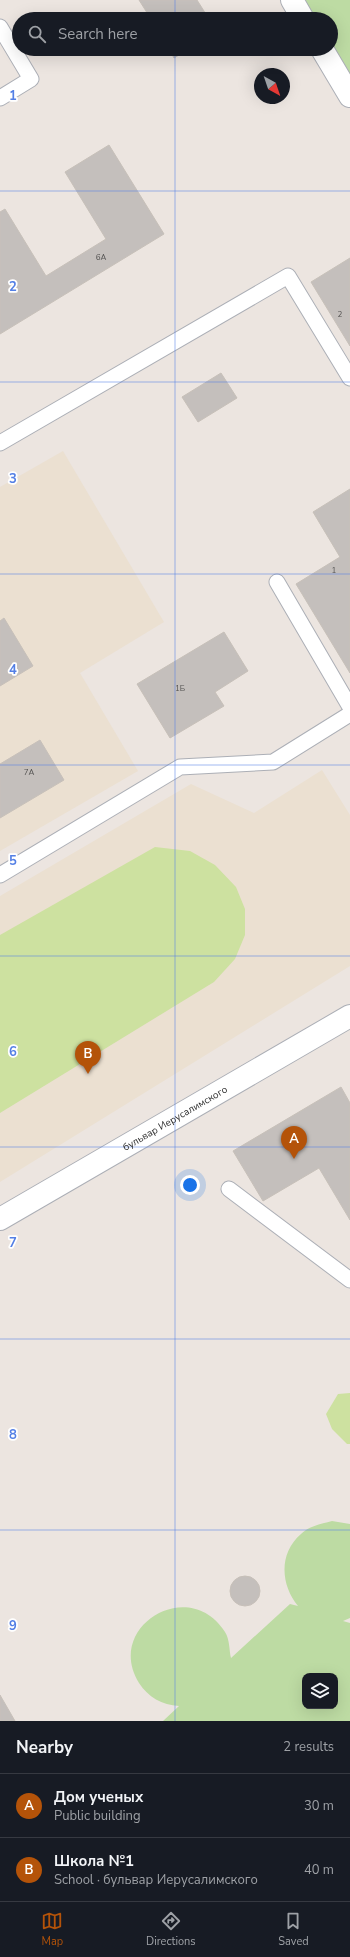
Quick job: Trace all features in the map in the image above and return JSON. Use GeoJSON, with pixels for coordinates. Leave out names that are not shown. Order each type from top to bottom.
{"type":"FeatureCollection","features":[{"type":"Feature","properties":{"kind":"street"},"geometry":{"type":"LineString","coordinates":[[292,0],[299,12]]}},
{"type":"Feature","properties":{"kind":"street"},"geometry":{"type":"LineString","coordinates":[[326,56],[350,96]]}},
{"type":"Feature","properties":{"kind":"street","name":"бульвар Иерусалимского"},"geometry":{"type":"LineString","coordinates":[[0,1219],[350,1016]]}},
{"type":"Feature","properties":{"kind":"lane"},"geometry":{"type":"LineString","coordinates":[[0,27],[12,47]]}},
{"type":"Feature","properties":{"kind":"lane"},"geometry":{"type":"LineString","coordinates":[[0,98],[31,79],[17,56]]}},
{"type":"Feature","properties":{"kind":"lane"},"geometry":{"type":"LineString","coordinates":[[0,443],[288,276],[350,378]]}},
{"type":"Feature","properties":{"kind":"lane"},"geometry":{"type":"LineString","coordinates":[[277,582],[350,707]]}},
{"type":"Feature","properties":{"kind":"lane"},"geometry":{"type":"LineString","coordinates":[[0,876],[180,767],[273,762],[350,714]]}},
{"type":"Feature","properties":{"kind":"lane"},"geometry":{"type":"LineString","coordinates":[[229,1189],[350,1280]]}},
{"type":"Feature","properties":{"kind":"shaded area"},"geometry":{"type":"Polygon","coordinates":[[[63,451],[164,622],[80,673],[138,771],[0,851],[0,487],[63,451]]]}},
{"type":"Feature","properties":{"kind":"shaded area"},"geometry":{"type":"Polygon","coordinates":[[[322,770],[350,815],[350,966],[0,1182],[0,896],[191,784],[254,813],[322,770]]]}},
{"type":"Feature","properties":{"kind":"green space"},"geometry":{"type":"Polygon","coordinates":[[[303,0],[350,0],[350,82],[335,56],[338,56],[338,12],[310,12],[303,0]]]}},
{"type":"Feature","properties":{"kind":"green space"},"geometry":{"type":"Polygon","coordinates":[[[155,847],[190,851],[215,865],[236,887],[245,909],[245,935],[235,959],[214,982],[0,1113],[0,935],[155,847]]]}},
{"type":"Feature","properties":{"kind":"green space"},"geometry":{"type":"Polygon","coordinates":[[[350,1393],[350,1444],[347,1444],[332,1429],[326,1414],[338,1394],[350,1393]]]}},
{"type":"Feature","properties":{"kind":"green space"},"geometry":{"type":"Polygon","coordinates":[[[332,1521],[350,1524],[350,1618],[343,1621],[350,1623],[350,1721],[163,1721],[179,1706],[161,1702],[151,1696],[139,1683],[131,1662],[133,1643],[141,1627],[155,1615],[173,1608],[191,1608],[210,1616],[225,1632],[229,1642],[231,1658],[290,1604],[298,1606],[292,1598],[285,1579],[285,1560],[288,1551],[301,1534],[315,1526],[332,1521]]]}},
{"type":"Feature","properties":{"kind":"building"},"geometry":{"type":"Polygon","coordinates":[[[139,0],[197,0],[205,12],[147,12],[139,0]]]}},
{"type":"Feature","properties":{"kind":"building"},"geometry":{"type":"Polygon","coordinates":[[[109,145],[164,234],[0,334],[0,212],[5,209],[46,276],[106,239],[65,172],[109,145]]]}},
{"type":"Feature","properties":{"kind":"building"},"geometry":{"type":"Polygon","coordinates":[[[350,258],[350,346],[311,282],[350,258]]]}},
{"type":"Feature","properties":{"kind":"building"},"geometry":{"type":"Polygon","coordinates":[[[221,373],[237,398],[198,422],[182,397],[221,373]]]}},
{"type":"Feature","properties":{"kind":"building"},"geometry":{"type":"Polygon","coordinates":[[[350,489],[350,673],[296,584],[340,557],[313,512],[350,489]]]}},
{"type":"Feature","properties":{"kind":"building"},"geometry":{"type":"Polygon","coordinates":[[[4,618],[33,666],[0,686],[0,621],[4,618]]]}},
{"type":"Feature","properties":{"kind":"building"},"geometry":{"type":"Polygon","coordinates":[[[224,632],[248,671],[215,692],[224,706],[170,738],[137,684],[224,632]]]}},
{"type":"Feature","properties":{"kind":"building"},"geometry":{"type":"Polygon","coordinates":[[[40,740],[64,780],[0,818],[0,764],[40,740]]]}},
{"type":"Feature","properties":{"kind":"building"},"geometry":{"type":"Polygon","coordinates":[[[341,1087],[350,1103],[350,1220],[319,1168],[263,1201],[233,1151],[341,1087]]]}},
{"type":"Feature","properties":{"kind":"building"},"geometry":{"type":"Polygon","coordinates":[[[245,1576],[256,1580],[260,1591],[256,1602],[245,1606],[234,1602],[230,1591],[234,1580],[245,1576]]]}},
{"type":"Feature","properties":{"kind":"building"},"geometry":{"type":"Polygon","coordinates":[[[0,1695],[15,1721],[0,1721],[0,1695]]]}},
{"type":"Feature","properties":{"kind":"place","name":"Школа №1"},"geometry":{"type":"Point","coordinates":[88,1074]}},
{"type":"Feature","properties":{"kind":"place","name":"Дом ученых"},"geometry":{"type":"Point","coordinates":[294,1159]}}]}
